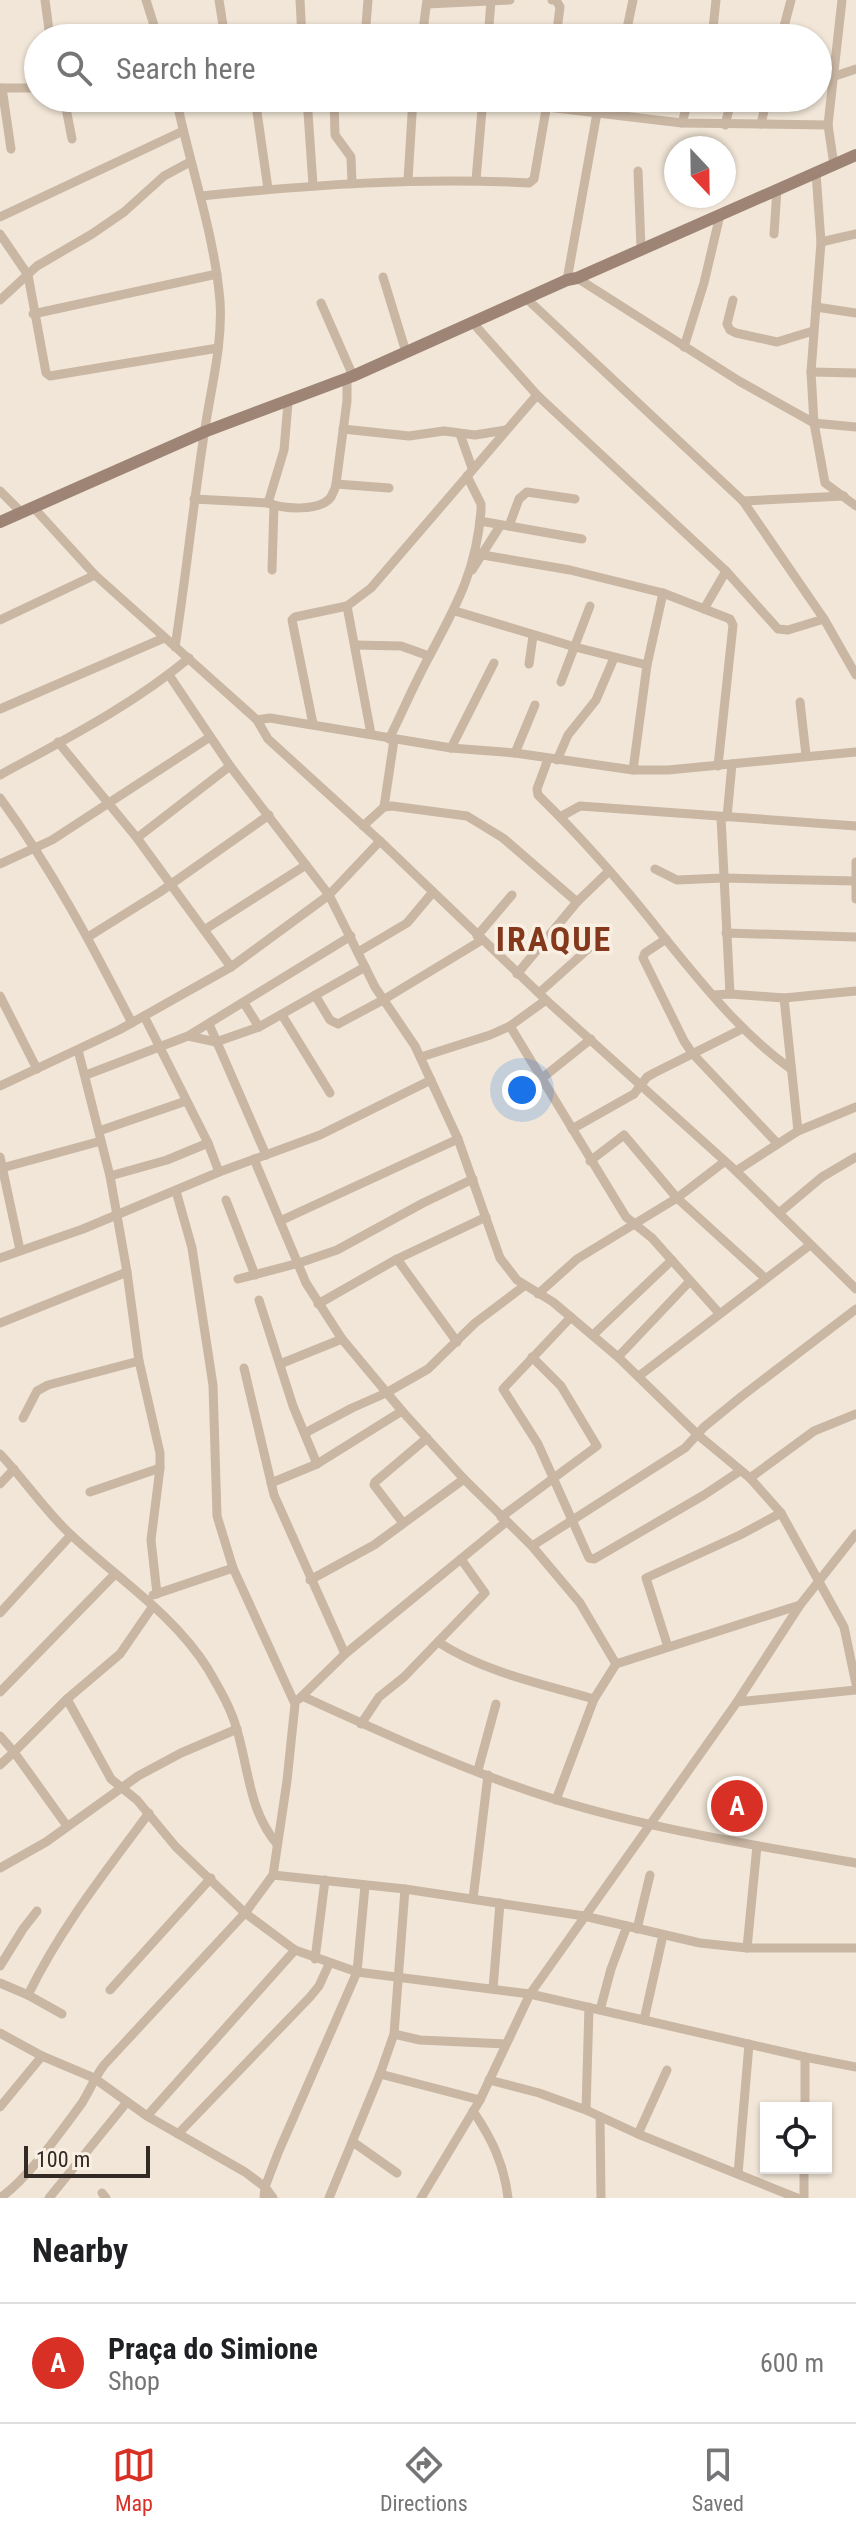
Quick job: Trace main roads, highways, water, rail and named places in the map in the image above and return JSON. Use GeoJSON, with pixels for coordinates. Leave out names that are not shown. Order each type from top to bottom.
{"type":"FeatureCollection","features":[{"type":"Feature","properties":{"kind":"place","name":"Praça do Simione"},"geometry":{"type":"Point","coordinates":[737,1806]}},
{"type":"Feature","properties":{"kind":"district","name":"IRAQUE"},"geometry":{"type":"Point","coordinates":[554,939]}}]}
